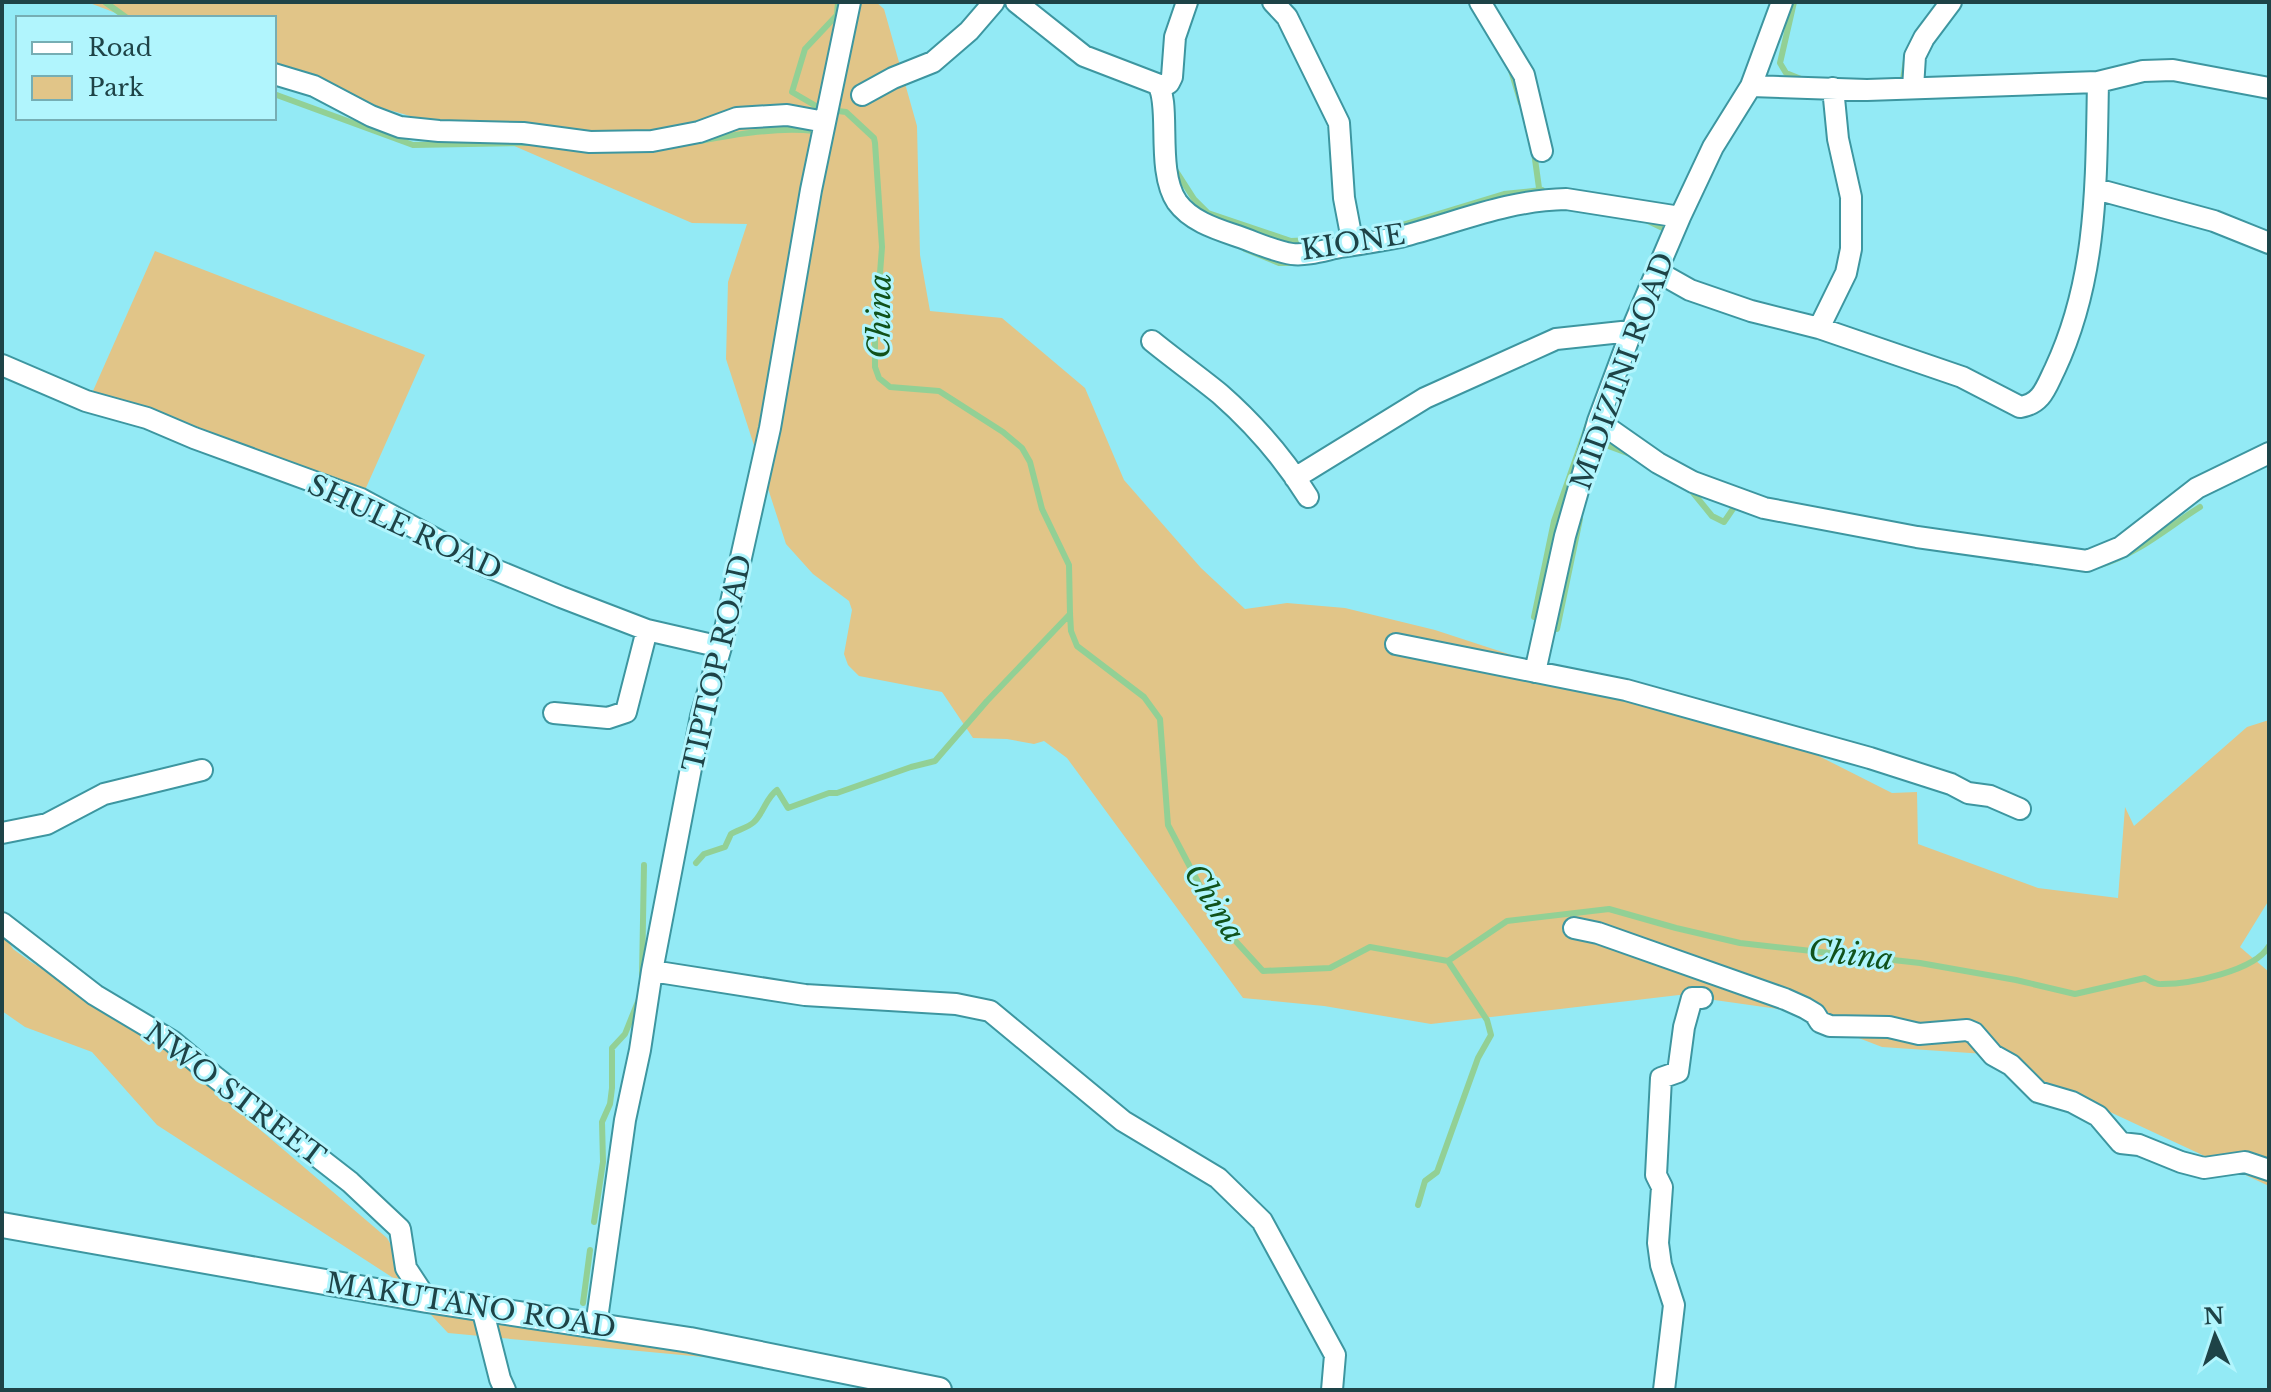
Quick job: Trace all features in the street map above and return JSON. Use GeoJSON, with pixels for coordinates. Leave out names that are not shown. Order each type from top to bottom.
{"type":"FeatureCollection","features":[{"type":"Feature","properties":{"kind":"street","name":"TIPTOP ROAD"},"geometry":{"type":"LineString","coordinates":[[596,1326],[625,1120],[652,971],[701,716],[721,647],[770,428],[825,122],[850,2]]}},
{"type":"Feature","properties":{"kind":"street"},"geometry":{"type":"LineString","coordinates":[[862,95],[933,62],[969,31],[994,2]]}},
{"type":"Feature","properties":{"kind":"street"},"geometry":{"type":"LineString","coordinates":[[1016,2],[1084,56],[1161,88],[1172,80],[1175,37],[1187,2]]}},
{"type":"Feature","properties":{"kind":"street"},"geometry":{"type":"LineString","coordinates":[[1273,2],[1287,17],[1339,123],[1344,198],[1353,245]]}},
{"type":"Feature","properties":{"kind":"street"},"geometry":{"type":"LineString","coordinates":[[1480,2],[1524,75],[1542,151]]}},
{"type":"Feature","properties":{"kind":"street","name":"MIDIZINI ROAD"},"geometry":{"type":"LineString","coordinates":[[1535,672],[1565,536],[1598,421],[1631,331],[1713,147],[1751,86],[1782,2]]}},
{"type":"Feature","properties":{"kind":"street"},"geometry":{"type":"LineString","coordinates":[[1913,88],[1915,56],[1924,38],[1951,2]]}},
{"type":"Feature","properties":{"kind":"street"},"geometry":{"type":"LineString","coordinates":[[1751,86],[1867,90],[2098,82],[2143,71],[2173,70],[2269,88]]}},
{"type":"Feature","properties":{"kind":"street"},"geometry":{"type":"LineString","coordinates":[[276,75],[314,86],[400,127],[439,131],[523,133],[590,142],[652,141],[699,132],[737,118],[787,115],[825,122]]}},
{"type":"Feature","properties":{"kind":"street"},"geometry":{"type":"LineString","coordinates":[[1658,272],[1690,290],[1751,311],[1819,328],[1962,377],[2020,407],[2027,406],[2041,398],[2067,343],[2082,298],[2096,189],[2098,82]]}},
{"type":"Feature","properties":{"kind":"street","name":"KIONE"},"geometry":{"type":"LineString","coordinates":[[1161,88],[1170,191],[1187,213],[1215,229],[1294,254],[1400,237],[1515,203],[1566,199],[1680,217]]}},
{"type":"Feature","properties":{"kind":"street"},"geometry":{"type":"LineString","coordinates":[[1819,328],[1846,273],[1851,249],[1851,197],[1838,139],[1833,88]]}},
{"type":"Feature","properties":{"kind":"street"},"geometry":{"type":"LineString","coordinates":[[2096,189],[2214,221],[2269,243]]}},
{"type":"Feature","properties":{"kind":"street"},"geometry":{"type":"LineString","coordinates":[[1295,478],[1425,398],[1556,339],[1631,331]]}},
{"type":"Feature","properties":{"kind":"street"},"geometry":{"type":"LineString","coordinates":[[1152,341],[1219,393],[1247,420],[1308,497]]}},
{"type":"Feature","properties":{"kind":"street","name":"SHULE ROAD"},"geometry":{"type":"LineString","coordinates":[[2,365],[86,401],[147,418],[361,499],[486,566],[647,630],[721,647]]}},
{"type":"Feature","properties":{"kind":"street"},"geometry":{"type":"LineString","coordinates":[[1598,421],[1658,463],[1693,482],[1764,508],[1917,537],[2087,561],[2121,547],[2197,488],[2269,453]]}},
{"type":"Feature","properties":{"kind":"street"},"geometry":{"type":"LineString","coordinates":[[554,713],[608,718],[626,712],[647,630]]}},
{"type":"Feature","properties":{"kind":"street"},"geometry":{"type":"LineString","coordinates":[[1396,644],[1626,690],[1870,758],[1951,784],[1968,793],[1990,796],[2020,809]]}},
{"type":"Feature","properties":{"kind":"street"},"geometry":{"type":"LineString","coordinates":[[2,833],[47,824],[104,794],[202,770]]}},
{"type":"Feature","properties":{"kind":"street","name":"NWO STREET"},"geometry":{"type":"LineString","coordinates":[[2,923],[95,995],[172,1041],[350,1182],[400,1229],[406,1268],[427,1300]]}},
{"type":"Feature","properties":{"kind":"street"},"geometry":{"type":"LineString","coordinates":[[1574,928],[1598,933],[1785,999],[1805,1008],[1825,1025],[1889,1027],[1928,1034],[1967,1030],[1974,1033],[1993,1055],[2011,1065],[2038,1092],[2072,1102],[2098,1116],[2121,1143],[2139,1145],[2204,1168],[2245,1162],[2269,1170]]}},
{"type":"Feature","properties":{"kind":"street"},"geometry":{"type":"LineString","coordinates":[[652,971],[805,995],[956,1004],[990,1011],[1123,1121],[1218,1178],[1262,1221],[1335,1355],[1332,1390]]}},
{"type":"Feature","properties":{"kind":"street"},"geometry":{"type":"LineString","coordinates":[[1664,1390],[1674,1305],[1661,1265],[1658,1243],[1662,1187],[1656,1175],[1661,1078],[1678,1072],[1684,1027],[1692,998],[1702,998]]}},
{"type":"Feature","properties":{"kind":"street","name":"MAKUTANO ROAD"},"geometry":{"type":"LineString","coordinates":[[2,1225],[427,1300],[784,1357],[939,1390]]}},
{"type":"Feature","properties":{"kind":"street"},"geometry":{"type":"LineString","coordinates":[[482,1308],[505,1390]]}},
{"type":"Feature","properties":{"kind":"green space"},"geometry":{"type":"Polygon","coordinates":[[[87,2],[876,2],[884,9],[917,126],[920,255],[930,311],[1002,318],[1085,388],[1124,480],[1201,568],[1245,609],[1287,603],[1345,608],[1435,630],[1711,720],[1795,744],[1892,793],[1917,792],[1918,844],[2038,888],[2118,898],[2125,807],[2134,826],[2247,727],[2269,720],[2269,900],[2240,947],[2269,972],[2269,1186],[1985,1054],[1882,1047],[1786,1010],[1679,995],[1431,1024],[1324,1006],[1243,998],[1067,758],[1044,741],[1034,744],[973,738],[942,692],[859,676],[848,665],[844,654],[852,610],[849,601],[813,574],[786,544],[726,359],[728,282],[747,224],[692,223],[512,145],[312,88],[276,75],[276,16],[124,16],[87,2]]]}},
{"type":"Feature","properties":{"kind":"green space"},"geometry":{"type":"Polygon","coordinates":[[[155,251],[425,355],[361,499],[89,400],[155,251]]]}},
{"type":"Feature","properties":{"kind":"green space"},"geometry":{"type":"Polygon","coordinates":[[[2,932],[13,949],[31,962],[96,1001],[199,1072],[237,1110],[387,1238],[420,1295],[733,1355],[714,1358],[448,1333],[401,1283],[157,1125],[92,1052],[25,1027],[2,1011],[2,932]]]}},
{"type":"Feature","properties":{"kind":"waterway","name":"China"},"geometry":{"type":"LineString","coordinates":[[105,2],[124,16]]}},
{"type":"Feature","properties":{"kind":"waterway"},"geometry":{"type":"LineString","coordinates":[[816,106],[792,92],[805,49],[837,15],[838,2]]}},
{"type":"Feature","properties":{"kind":"waterway"},"geometry":{"type":"LineString","coordinates":[[1794,2],[1780,63],[1786,73],[1806,81]]}},
{"type":"Feature","properties":{"kind":"waterway"},"geometry":{"type":"LineString","coordinates":[[1897,81],[1903,80],[1907,53]]}},
{"type":"Feature","properties":{"kind":"waterway"},"geometry":{"type":"LineString","coordinates":[[1510,67],[1521,103]]}},
{"type":"Feature","properties":{"kind":"waterway","name":"China"},"geometry":{"type":"LineString","coordinates":[[276,95],[413,145],[529,143]]}},
{"type":"Feature","properties":{"kind":"waterway","name":"China"},"geometry":{"type":"LineString","coordinates":[[830,110],[846,112],[874,138],[875,143],[882,247],[875,339],[875,367],[879,378],[890,387],[939,391],[1003,432],[1022,448],[1030,462],[1042,509],[1069,565],[1071,631],[1077,646],[1144,697],[1160,719],[1168,825],[1220,924],[1263,971],[1330,968],[1370,947],[1448,961],[1507,921],[1609,909],[1740,943],[1920,963],[2075,994],[2145,978],[2160,984],[2204,979],[2250,962],[2269,946]]}},
{"type":"Feature","properties":{"kind":"waterway","name":"China"},"geometry":{"type":"LineString","coordinates":[[700,141],[772,131],[815,131]]}},
{"type":"Feature","properties":{"kind":"waterway"},"geometry":{"type":"LineString","coordinates":[[1534,152],[1539,188]]}},
{"type":"Feature","properties":{"kind":"waterway"},"geometry":{"type":"LineString","coordinates":[[1176,171],[1194,199],[1208,213],[1291,241],[1335,239]]}},
{"type":"Feature","properties":{"kind":"waterway"},"geometry":{"type":"LineString","coordinates":[[1379,232],[1504,194],[1542,190]]}},
{"type":"Feature","properties":{"kind":"waterway"},"geometry":{"type":"LineString","coordinates":[[1646,220],[1667,230]]}},
{"type":"Feature","properties":{"kind":"waterway"},"geometry":{"type":"LineString","coordinates":[[1245,249],[1279,263],[1295,263]]}},
{"type":"Feature","properties":{"kind":"waterway"},"geometry":{"type":"LineString","coordinates":[[1534,617],[1554,521],[1590,418]]}},
{"type":"Feature","properties":{"kind":"waterway"},"geometry":{"type":"LineString","coordinates":[[1595,441],[1630,454]]}},
{"type":"Feature","properties":{"kind":"waterway"},"geometry":{"type":"LineString","coordinates":[[1690,489],[1712,516],[1724,522],[1737,503]]}},
{"type":"Feature","properties":{"kind":"waterway"},"geometry":{"type":"LineString","coordinates":[[2100,565],[2140,547],[2200,507]]}},
{"type":"Feature","properties":{"kind":"waterway"},"geometry":{"type":"LineString","coordinates":[[1557,629],[1580,519]]}},
{"type":"Feature","properties":{"kind":"waterway"},"geometry":{"type":"LineString","coordinates":[[696,863],[704,854],[725,847],[731,834],[754,822],[777,790],[788,808],[935,761],[1070,614]]}},
{"type":"Feature","properties":{"kind":"waterway"},"geometry":{"type":"LineString","coordinates":[[642,976],[644,865]]}},
{"type":"Feature","properties":{"kind":"waterway"},"geometry":{"type":"LineString","coordinates":[[1418,1205],[1425,1181],[1437,1172],[1478,1058],[1491,1035],[1487,1020],[1448,961]]}},
{"type":"Feature","properties":{"kind":"waterway"},"geometry":{"type":"LineString","coordinates":[[594,1222],[603,1162],[602,1122],[610,1104],[612,1088],[612,1048],[625,1034],[639,999]]}},
{"type":"Feature","properties":{"kind":"waterway"},"geometry":{"type":"LineString","coordinates":[[583,1303],[590,1250]]}}]}
